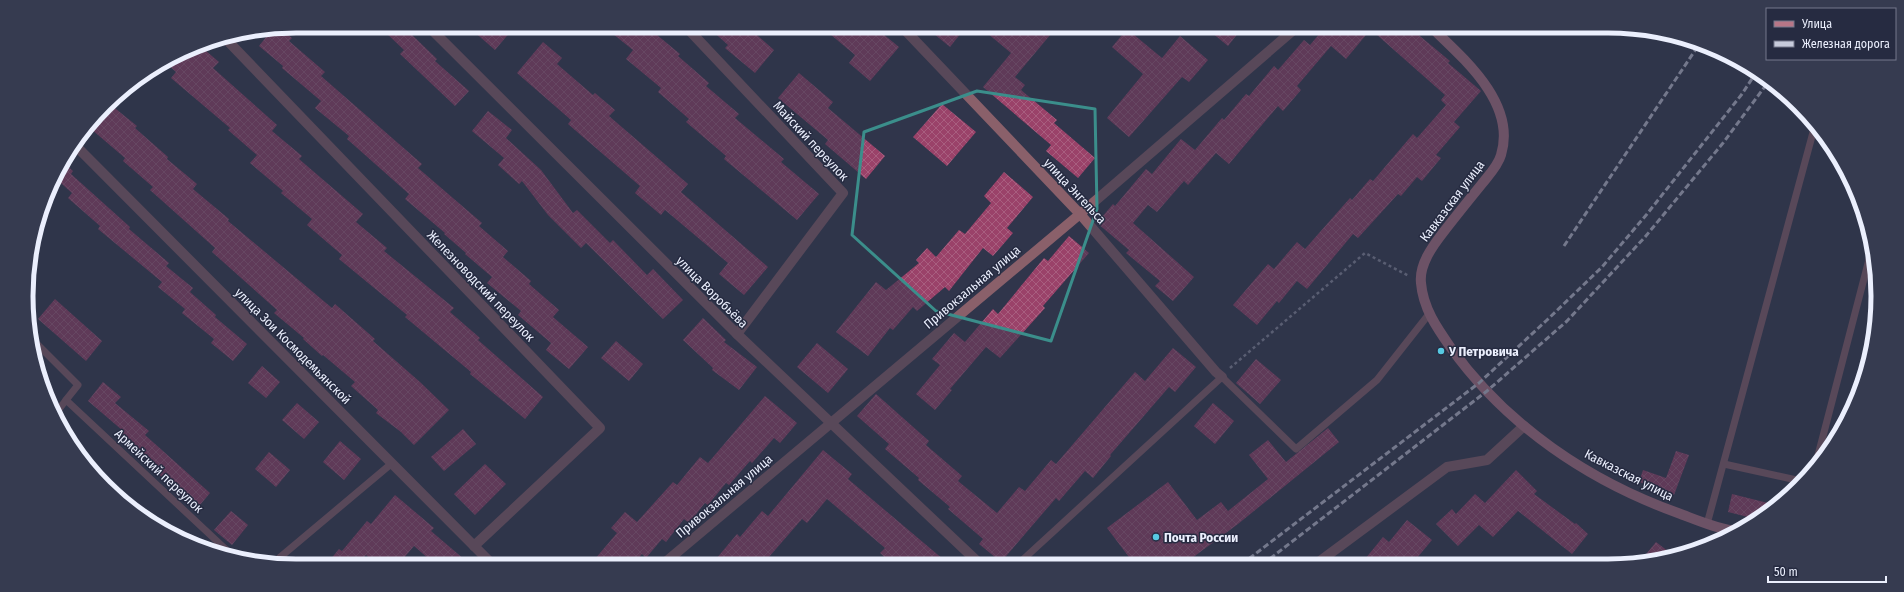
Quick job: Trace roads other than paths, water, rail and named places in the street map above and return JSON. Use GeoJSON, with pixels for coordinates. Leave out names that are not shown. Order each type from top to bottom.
{"type":"FeatureCollection","features":[{"type":"Feature","properties":{"kind":"main road","name":"Кавказская улица"},"geometry":{"type":"LineString","coordinates":[[1437,33],[1474,69],[1489,90],[1500,113],[1503,132],[1501,155],[1492,171],[1437,240],[1425,260],[1420,282],[1429,314],[1468,371],[1540,440],[1594,475],[1650,503],[1707,524],[1728,530]]}},
{"type":"Feature","properties":{"kind":"street","name":"улица Воробьёва"},"geometry":{"type":"LineString","coordinates":[[435,33],[737,334],[975,559]]}},
{"type":"Feature","properties":{"kind":"street","name":"Майский переулок"},"geometry":{"type":"LineString","coordinates":[[691,33],[843,193],[737,334]]}},
{"type":"Feature","properties":{"kind":"street","name":"улица Энгельса"},"geometry":{"type":"LineString","coordinates":[[908,33],[1080,214],[1216,372],[1222,377]]}},
{"type":"Feature","properties":{"kind":"street","name":"Привокзальная улица"},"geometry":{"type":"LineString","coordinates":[[669,559],[1080,214],[1290,33]]}},
{"type":"Feature","properties":{"kind":"street","name":"Железноводский переулок"},"geometry":{"type":"LineString","coordinates":[[229,42],[600,428],[474,546]]}},
{"type":"Feature","properties":{"kind":"street","name":"улица Зои Космодемьянской"},"geometry":{"type":"LineString","coordinates":[[78,148],[487,559]]}},
{"type":"Feature","properties":{"kind":"street"},"geometry":{"type":"LineString","coordinates":[[1323,559],[1447,467],[1487,460],[1524,426]]}},
{"type":"Feature","properties":{"kind":"lane"},"geometry":{"type":"LineString","coordinates":[[1707,524],[1813,132]]}},
{"type":"Feature","properties":{"kind":"lane"},"geometry":{"type":"LineString","coordinates":[[1818,454],[1869,260]]}},
{"type":"Feature","properties":{"kind":"lane"},"geometry":{"type":"LineString","coordinates":[[1024,559],[1222,377],[1296,449],[1377,380],[1429,314]]}},
{"type":"Feature","properties":{"kind":"lane"},"geometry":{"type":"LineString","coordinates":[[38,345],[78,385],[59,410]]}},
{"type":"Feature","properties":{"kind":"lane","name":"Армейский переулок"},"geometry":{"type":"LineString","coordinates":[[66,400],[226,549]]}},
{"type":"Feature","properties":{"kind":"lane"},"geometry":{"type":"LineString","coordinates":[[279,558],[391,464]]}},
{"type":"Feature","properties":{"kind":"lane"},"geometry":{"type":"LineString","coordinates":[[1724,464],[1796,480]]}},
{"type":"Feature","properties":{"kind":"railway"},"geometry":{"type":"LineString","coordinates":[[1564,246],[1696,48]]}},
{"type":"Feature","properties":{"kind":"railway"},"geometry":{"type":"LineString","coordinates":[[1249,559],[1479,383],[1547,320],[1602,267],[1647,214],[1742,94],[1753,77]]}},
{"type":"Feature","properties":{"kind":"railway"},"geometry":{"type":"LineString","coordinates":[[1269,559],[1487,391],[1567,321],[1645,237],[1723,143],[1766,85]]}},
{"type":"Feature","properties":{"kind":"place","name":"У Петровича"},"geometry":{"type":"Point","coordinates":[1441,351]}},
{"type":"Feature","properties":{"kind":"place","name":"Почта России"},"geometry":{"type":"Point","coordinates":[1156,537]}}]}
